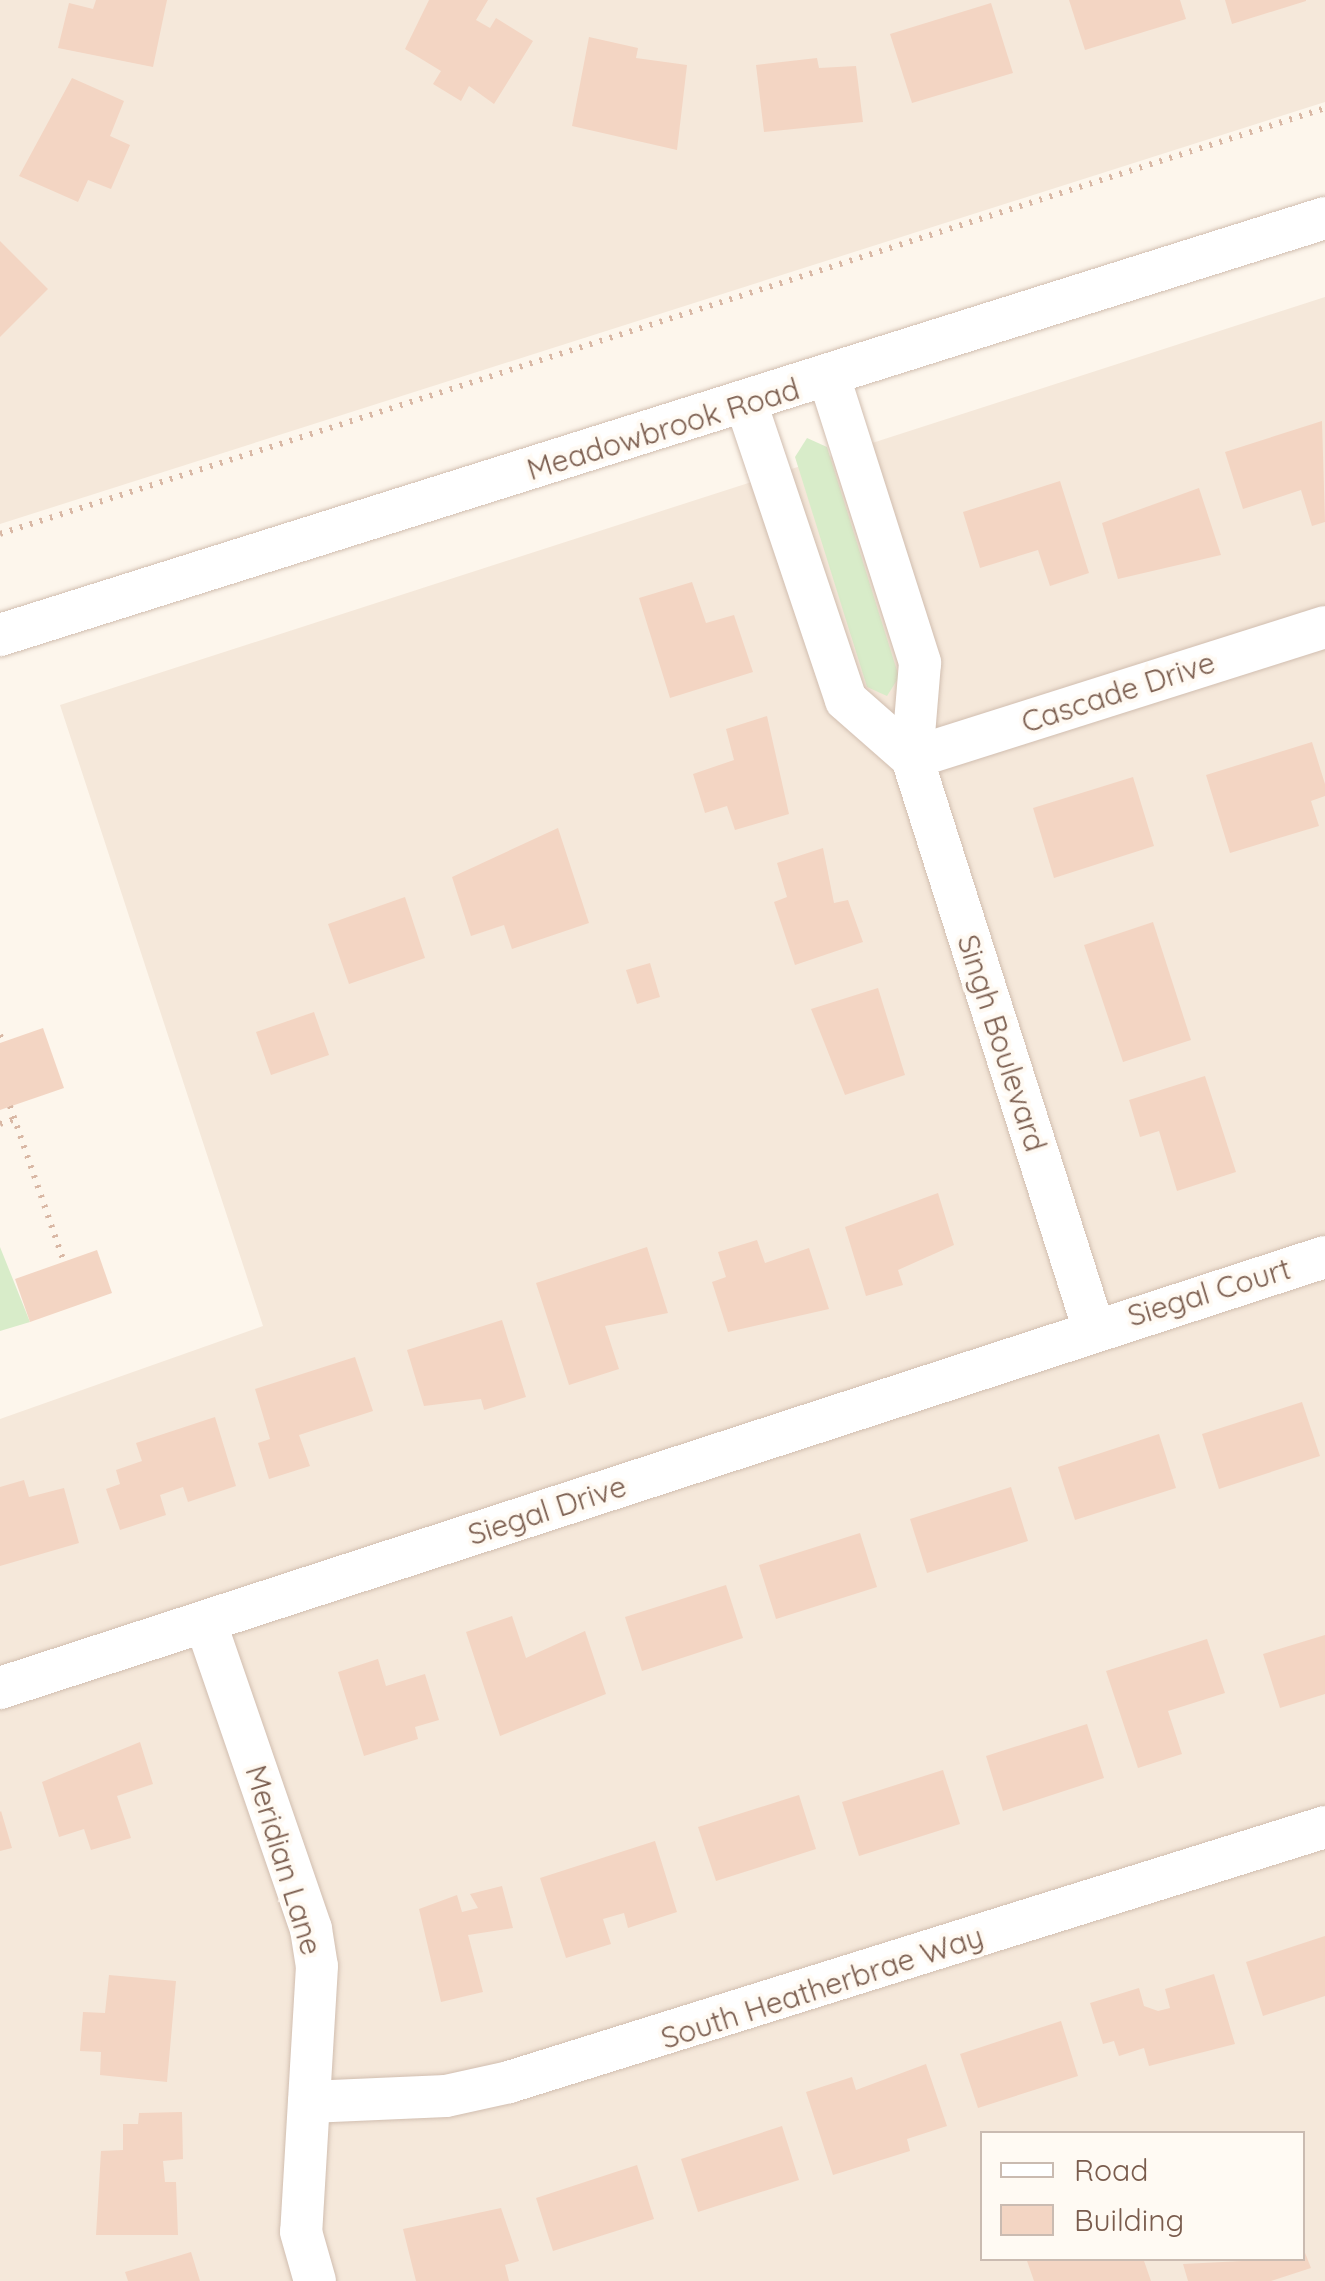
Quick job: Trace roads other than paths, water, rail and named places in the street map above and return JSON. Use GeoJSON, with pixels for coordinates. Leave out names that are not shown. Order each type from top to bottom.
{"type":"FeatureCollection","features":[{"type":"Feature","properties":{"kind":"street","name":"Meadowbrook Road"},"geometry":{"type":"LineString","coordinates":[[0,635],[1325,218]]}},
{"type":"Feature","properties":{"kind":"street","name":"Singh Boulevard"},"geometry":{"type":"LineString","coordinates":[[829,377],[920,663],[912,758],[1093,1328]]}},
{"type":"Feature","properties":{"kind":"street"},"geometry":{"type":"LineString","coordinates":[[746,403],[846,700],[912,758]]}},
{"type":"Feature","properties":{"kind":"street","name":"Cascade Drive"},"geometry":{"type":"LineString","coordinates":[[912,758],[1325,627]]}},
{"type":"Feature","properties":{"kind":"street","name":"Siegal Court"},"geometry":{"type":"LineString","coordinates":[[1093,1328],[1325,1256]]}},
{"type":"Feature","properties":{"kind":"street","name":"Siegal Drive"},"geometry":{"type":"LineString","coordinates":[[0,1688],[206,1624],[1093,1328]]}},
{"type":"Feature","properties":{"kind":"street","name":"Meridian Lane"},"geometry":{"type":"LineString","coordinates":[[206,1624],[311,1929],[309,2102],[301,2232],[315,2281]]}},
{"type":"Feature","properties":{"kind":"street","name":"South Heatherbrae Way"},"geometry":{"type":"LineString","coordinates":[[309,2102],[509,2082],[1325,1827]]}}]}
